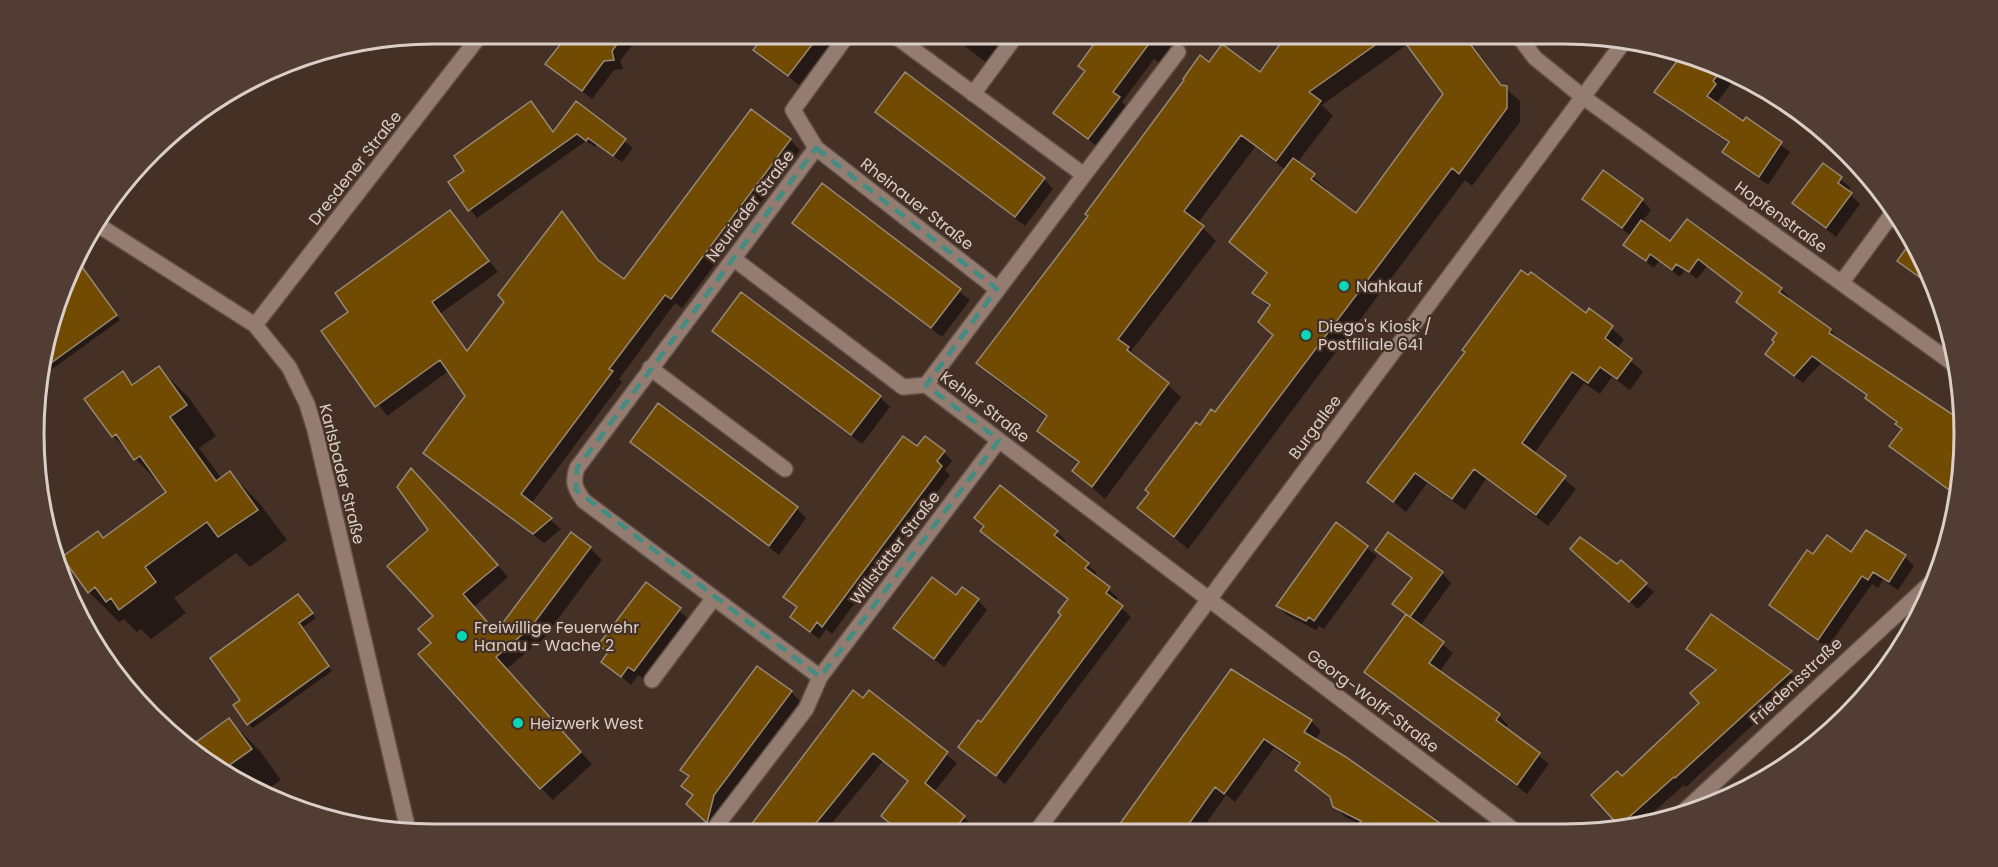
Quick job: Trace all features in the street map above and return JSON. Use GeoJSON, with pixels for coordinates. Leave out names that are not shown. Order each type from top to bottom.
{"type":"FeatureCollection","features":[{"type":"Feature","properties":{"kind":"street","name":"Dresdener Straße"},"geometry":{"type":"LineString","coordinates":[[255,325],[473,44]]}},
{"type":"Feature","properties":{"kind":"street","name":"Neurieder Straße"},"geometry":{"type":"LineString","coordinates":[[713,599],[584,501],[576,490],[573,480],[577,468],[650,368],[816,148],[793,110],[841,44]]}},
{"type":"Feature","properties":{"kind":"street"},"geometry":{"type":"LineString","coordinates":[[906,44],[1084,175]]}},
{"type":"Feature","properties":{"kind":"street"},"geometry":{"type":"LineString","coordinates":[[973,94],[1010,44]]}},
{"type":"Feature","properties":{"kind":"street","name":"Hopfenstraße"},"geometry":{"type":"LineString","coordinates":[[1524,44],[1535,58],[1583,97],[1947,359]]}},
{"type":"Feature","properties":{"kind":"street","name":"Burgallee"},"geometry":{"type":"LineString","coordinates":[[1041,824],[1620,48]]}},
{"type":"Feature","properties":{"kind":"street"},"geometry":{"type":"LineString","coordinates":[[926,385],[1178,52]]}},
{"type":"Feature","properties":{"kind":"street","name":"Rheinauer Straße"},"geometry":{"type":"LineString","coordinates":[[816,148],[997,289]]}},
{"type":"Feature","properties":{"kind":"street"},"geometry":{"type":"LineString","coordinates":[[1842,282],[1889,218]]}},
{"type":"Feature","properties":{"kind":"street","name":"Karlsbader Straße"},"geometry":{"type":"LineString","coordinates":[[102,228],[255,325],[289,367],[307,404],[406,823]]}},
{"type":"Feature","properties":{"kind":"street","name":"Kehler Straße"},"geometry":{"type":"LineString","coordinates":[[734,258],[903,387],[926,385],[1210,600]]}},
{"type":"Feature","properties":{"kind":"street"},"geometry":{"type":"LineString","coordinates":[[650,368],[784,469]]}},
{"type":"Feature","properties":{"kind":"street","name":"Willstätter Straße"},"geometry":{"type":"LineString","coordinates":[[718,824],[806,709],[820,677],[999,440]]}},
{"type":"Feature","properties":{"kind":"street","name":"Friedensstraße"},"geometry":{"type":"LineString","coordinates":[[1695,801],[1921,592]]}},
{"type":"Feature","properties":{"kind":"street"},"geometry":{"type":"LineString","coordinates":[[652,680],[713,599],[820,677]]}},
{"type":"Feature","properties":{"kind":"street","name":"Georg-Wolff-Straße"},"geometry":{"type":"LineString","coordinates":[[1210,600],[1506,824]]}},
{"type":"Feature","properties":{"kind":"highlighted area"},"geometry":{"type":"Polygon","coordinates":[[[816,148],[997,289],[926,385],[999,440],[820,677],[576,490],[577,468],[816,148]]]}},
{"type":"Feature","properties":{"kind":"building"},"geometry":{"type":"Polygon","coordinates":[[[560,44],[617,44],[612,51],[614,60],[604,61],[582,91],[545,64],[560,44]]]}},
{"type":"Feature","properties":{"kind":"building"},"geometry":{"type":"Polygon","coordinates":[[[758,44],[813,44],[788,76],[753,50],[758,44]]]}},
{"type":"Feature","properties":{"kind":"building"},"geometry":{"type":"Polygon","coordinates":[[[1094,44],[1149,44],[1113,92],[1120,97],[1088,139],[1053,113],[1085,71],[1078,66],[1094,44]]]}},
{"type":"Feature","properties":{"kind":"building"},"geometry":{"type":"Polygon","coordinates":[[[1222,44],[1260,72],[1280,44],[1377,44],[1309,92],[1321,101],[1276,161],[1241,135],[1184,211],[1204,226],[1118,339],[1129,347],[1127,350],[1169,383],[1092,487],[1072,471],[1079,462],[1037,431],[1047,416],[976,363],[1088,216],[1085,214],[1200,55],[1209,62],[1222,44]]]}},
{"type":"Feature","properties":{"kind":"building"},"geometry":{"type":"Polygon","coordinates":[[[1406,44],[1470,44],[1501,85],[1507,86],[1507,108],[1459,174],[1452,168],[1174,537],[1137,508],[1149,493],[1145,490],[1196,422],[1200,425],[1211,409],[1215,412],[1273,335],[1258,322],[1270,305],[1252,293],[1267,273],[1229,242],[1293,158],[1315,174],[1311,179],[1356,213],[1443,94],[1406,44]]]}},
{"type":"Feature","properties":{"kind":"building"},"geometry":{"type":"Polygon","coordinates":[[[1677,60],[1714,73],[1718,75],[1713,81],[1716,84],[1707,96],[1743,121],[1746,117],[1782,142],[1759,177],[1722,152],[1729,142],[1654,92],[1677,60]]]}},
{"type":"Feature","properties":{"kind":"building"},"geometry":{"type":"Polygon","coordinates":[[[905,72],[1045,178],[1015,217],[875,112],[905,72]]]}},
{"type":"Feature","properties":{"kind":"building"},"geometry":{"type":"Polygon","coordinates":[[[531,101],[553,132],[576,101],[626,139],[613,156],[588,138],[586,141],[577,134],[468,211],[448,182],[464,171],[454,156],[531,101]]]}},
{"type":"Feature","properties":{"kind":"building"},"geometry":{"type":"Polygon","coordinates":[[[751,109],[791,139],[671,299],[665,295],[609,369],[613,371],[521,494],[552,518],[533,534],[423,453],[465,396],[440,360],[375,407],[321,331],[348,312],[335,293],[450,210],[489,261],[432,302],[467,351],[504,302],[498,295],[562,211],[598,260],[624,279],[751,109]]]}},
{"type":"Feature","properties":{"kind":"building"},"geometry":{"type":"Polygon","coordinates":[[[1823,163],[1842,177],[1838,183],[1852,193],[1826,228],[1792,203],[1823,163]]]}},
{"type":"Feature","properties":{"kind":"building"},"geometry":{"type":"Polygon","coordinates":[[[1603,170],[1643,199],[1622,228],[1582,199],[1603,170]]]}},
{"type":"Feature","properties":{"kind":"building"},"geometry":{"type":"Polygon","coordinates":[[[822,183],[961,289],[931,328],[792,223],[822,183]]]}},
{"type":"Feature","properties":{"kind":"building"},"geometry":{"type":"Polygon","coordinates":[[[1687,219],[1782,288],[1779,292],[1831,329],[1829,333],[1954,415],[1954,459],[1950,490],[1889,446],[1902,429],[1895,424],[1897,422],[1865,398],[1867,395],[1812,356],[1794,376],[1765,354],[1774,342],[1772,340],[1777,333],[1736,302],[1742,293],[1698,259],[1689,272],[1676,264],[1672,270],[1650,254],[1646,261],[1623,245],[1641,220],[1670,241],[1687,219]]]}},
{"type":"Feature","properties":{"kind":"building"},"geometry":{"type":"Polygon","coordinates":[[[1907,248],[1923,280],[1897,261],[1907,248]]]}},
{"type":"Feature","properties":{"kind":"building"},"geometry":{"type":"Polygon","coordinates":[[[82,266],[117,315],[50,364],[64,308],[82,266]]]}},
{"type":"Feature","properties":{"kind":"building"},"geometry":{"type":"Polygon","coordinates":[[[1521,270],[1528,275],[1531,272],[1586,313],[1589,308],[1613,326],[1605,338],[1632,359],[1617,379],[1600,367],[1588,383],[1572,372],[1522,443],[1566,476],[1536,515],[1474,469],[1452,499],[1415,473],[1393,502],[1367,482],[1465,352],[1462,350],[1521,270]]]}},
{"type":"Feature","properties":{"kind":"building"},"geometry":{"type":"Polygon","coordinates":[[[741,292],[881,396],[851,435],[712,331],[741,292]]]}},
{"type":"Feature","properties":{"kind":"building"},"geometry":{"type":"Polygon","coordinates":[[[159,366],[187,405],[170,417],[216,481],[230,471],[258,510],[218,537],[207,522],[179,542],[145,567],[156,582],[119,610],[111,598],[106,602],[95,587],[88,593],[63,556],[98,531],[103,538],[166,492],[140,456],[134,460],[116,434],[112,437],[84,399],[123,371],[132,385],[159,366]]]}},
{"type":"Feature","properties":{"kind":"building"},"geometry":{"type":"Polygon","coordinates":[[[658,403],[798,507],[769,546],[630,442],[658,403]]]}},
{"type":"Feature","properties":{"kind":"building"},"geometry":{"type":"Polygon","coordinates":[[[903,436],[917,446],[925,436],[945,451],[937,461],[942,466],[822,627],[817,622],[810,632],[790,617],[797,607],[783,597],[903,436]]]}},
{"type":"Feature","properties":{"kind":"building"},"geometry":{"type":"Polygon","coordinates":[[[411,468],[498,565],[463,594],[496,632],[571,532],[591,547],[531,627],[496,657],[581,752],[540,789],[418,654],[431,643],[418,629],[433,616],[387,566],[428,530],[397,487],[411,468]]]}},
{"type":"Feature","properties":{"kind":"building"},"geometry":{"type":"Polygon","coordinates":[[[1000,485],[1058,531],[1054,535],[1089,563],[1085,568],[1110,587],[1106,593],[1123,606],[996,776],[958,747],[978,720],[981,722],[1061,615],[1058,612],[1068,599],[980,531],[984,526],[974,518],[1000,485]]]}},
{"type":"Feature","properties":{"kind":"building"},"geometry":{"type":"Polygon","coordinates":[[[1336,522],[1368,546],[1314,621],[1309,617],[1306,621],[1276,606],[1336,522]]]}},
{"type":"Feature","properties":{"kind":"building"},"geometry":{"type":"Polygon","coordinates":[[[1866,530],[1906,555],[1889,582],[1873,572],[1868,580],[1862,576],[1818,640],[1769,605],[1807,550],[1813,554],[1827,535],[1851,552],[1866,530]]]}},
{"type":"Feature","properties":{"kind":"building"},"geometry":{"type":"Polygon","coordinates":[[[1388,532],[1443,572],[1410,617],[1392,604],[1412,578],[1375,550],[1388,532]]]}},
{"type":"Feature","properties":{"kind":"building"},"geometry":{"type":"Polygon","coordinates":[[[1580,537],[1617,564],[1621,560],[1647,583],[1629,602],[1570,549],[1580,537]]]}},
{"type":"Feature","properties":{"kind":"building"},"geometry":{"type":"Polygon","coordinates":[[[932,577],[956,595],[962,587],[979,599],[934,659],[893,628],[932,577]]]}},
{"type":"Feature","properties":{"kind":"building"},"geometry":{"type":"Polygon","coordinates":[[[646,582],[681,608],[634,671],[628,667],[621,677],[601,662],[608,652],[598,645],[646,582]]]}},
{"type":"Feature","properties":{"kind":"building"},"geometry":{"type":"Polygon","coordinates":[[[298,594],[313,613],[299,623],[329,666],[247,725],[233,705],[240,700],[210,658],[298,594]]]}},
{"type":"Feature","properties":{"kind":"building"},"geometry":{"type":"Polygon","coordinates":[[[1406,614],[1444,642],[1429,663],[1500,714],[1496,720],[1540,753],[1517,785],[1364,672],[1406,614]]]}},
{"type":"Feature","properties":{"kind":"building"},"geometry":{"type":"Polygon","coordinates":[[[1711,614],[1792,671],[1628,818],[1614,820],[1591,795],[1617,771],[1622,776],[1699,703],[1690,693],[1716,670],[1686,649],[1711,614]]]}},
{"type":"Feature","properties":{"kind":"building"},"geometry":{"type":"Polygon","coordinates":[[[757,666],[792,691],[714,795],[707,823],[686,804],[693,795],[681,786],[689,776],[680,770],[757,666]]]}},
{"type":"Feature","properties":{"kind":"building"},"geometry":{"type":"Polygon","coordinates":[[[1231,669],[1312,720],[1304,732],[1346,757],[1441,824],[1359,824],[1361,821],[1333,807],[1330,797],[1295,770],[1300,763],[1264,739],[1224,794],[1215,787],[1189,824],[1120,824],[1231,669]]]}},
{"type":"Feature","properties":{"kind":"building"},"geometry":{"type":"Polygon","coordinates":[[[853,690],[863,698],[869,690],[948,752],[925,783],[965,816],[958,824],[891,824],[881,816],[908,781],[873,753],[815,824],[752,824],[853,690]]]}},
{"type":"Feature","properties":{"kind":"building"},"geometry":{"type":"Polygon","coordinates":[[[229,718],[252,749],[229,765],[195,743],[229,718]]]}},
{"type":"Feature","properties":{"kind":"place","name":"Nahkauf"},"geometry":{"type":"Point","coordinates":[1344,286]}},
{"type":"Feature","properties":{"kind":"place","name":"Diego's Kiosk / Postfiliale 641"},"geometry":{"type":"Point","coordinates":[1306,335]}},
{"type":"Feature","properties":{"kind":"place","name":"Freiwillige Feuerwehr Hanau - Wache 2"},"geometry":{"type":"Point","coordinates":[462,636]}},
{"type":"Feature","properties":{"kind":"place","name":"Heizwerk West"},"geometry":{"type":"Point","coordinates":[518,723]}}]}
